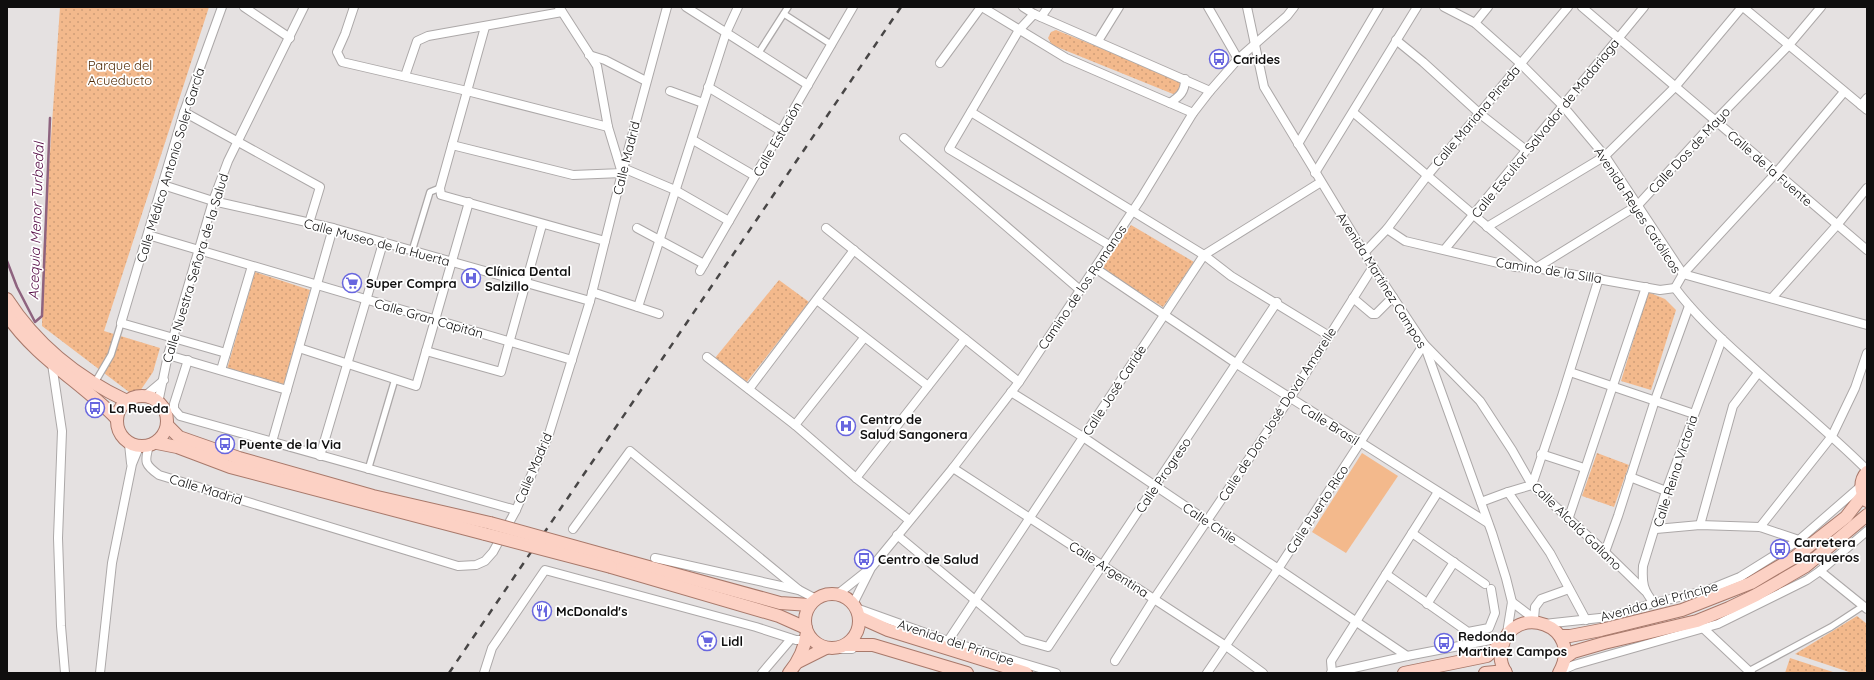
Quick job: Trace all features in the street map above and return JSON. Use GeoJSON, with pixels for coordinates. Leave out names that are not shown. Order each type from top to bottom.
{"type":"FeatureCollection","features":[{"type":"Feature","properties":{"kind":"main road"},"geometry":{"type":"LineString","coordinates":[[7,299],[18,316],[36,337],[54,354],[104,391],[127,401]]}},
{"type":"Feature","properties":{"kind":"main road"},"geometry":{"type":"LineString","coordinates":[[7,315],[34,348],[52,364],[99,400],[116,418]]}},
{"type":"Feature","properties":{"kind":"main road"},"geometry":{"type":"LineString","coordinates":[[143,445],[164,434],[167,425],[166,414],[162,406],[154,399],[145,396],[135,397],[127,401],[120,409],[116,418],[117,428],[122,437],[143,445],[177,447],[230,467],[488,529]]}},
{"type":"Feature","properties":{"kind":"main road"},"geometry":{"type":"LineString","coordinates":[[167,425],[179,437],[239,458],[488,529],[614,563],[780,603],[813,602],[830,594],[838,594],[845,597],[856,610],[857,634],[836,647],[798,662]]}},
{"type":"Feature","properties":{"kind":"main road"},"geometry":{"type":"LineString","coordinates":[[1864,494],[1867,471]]}},
{"type":"Feature","properties":{"kind":"main road","name":"Avenida del Príncipe"},"geometry":{"type":"LineString","coordinates":[[1560,636],[1570,636],[1601,630],[1682,610],[1751,583],[1796,557],[1846,517],[1864,494]]}},
{"type":"Feature","properties":{"kind":"main road","name":"Avenida del Príncipe"},"geometry":{"type":"LineString","coordinates":[[1566,657],[1573,652],[1697,621],[1729,608],[1762,592],[1806,566],[1867,515]]}},
{"type":"Feature","properties":{"kind":"main road"},"geometry":{"type":"LineString","coordinates":[[614,563],[779,616],[806,633],[815,642],[836,647]]}},
{"type":"Feature","properties":{"kind":"main road"},"geometry":{"type":"LineString","coordinates":[[789,673],[798,662],[806,633],[806,612],[813,602]]}},
{"type":"Feature","properties":{"kind":"main road","name":"Avenida del Príncipe"},"geometry":{"type":"LineString","coordinates":[[856,610],[888,630],[1026,673]]}},
{"type":"Feature","properties":{"kind":"main road"},"geometry":{"type":"LineString","coordinates":[[1404,673],[1487,656],[1518,626],[1530,622],[1539,622],[1552,628],[1560,636],[1564,645],[1566,657],[1560,672]]}},
{"type":"Feature","properties":{"kind":"main road"},"geometry":{"type":"LineString","coordinates":[[1485,673],[1506,672],[1501,660],[1505,638]]}},
{"type":"Feature","properties":{"kind":"main road","name":"Avenida del Príncipe"},"geometry":{"type":"LineString","coordinates":[[836,647],[873,645],[967,673]]}},
{"type":"Feature","properties":{"kind":"street","name":"Calle Médico Antonio Soler García"},"geometry":{"type":"LineString","coordinates":[[121,323],[184,112],[222,7]]}},
{"type":"Feature","properties":{"kind":"street"},"geometry":{"type":"LineString","coordinates":[[244,7],[290,38]]}},
{"type":"Feature","properties":{"kind":"street","name":"Calle Nuestra Señora de la Salud"},"geometry":{"type":"LineString","coordinates":[[158,402],[164,380],[168,355],[213,201],[228,161],[304,7]]}},
{"type":"Feature","properties":{"kind":"street"},"geometry":{"type":"LineString","coordinates":[[354,7],[337,52],[342,62],[467,91],[608,127]]}},
{"type":"Feature","properties":{"kind":"street","name":"Calle Madrid"},"geometry":{"type":"LineString","coordinates":[[143,445],[148,467],[159,475],[458,566],[476,565],[485,561],[493,552],[516,510],[548,437],[590,302],[646,80],[667,7]]}},
{"type":"Feature","properties":{"kind":"street"},"geometry":{"type":"LineString","coordinates":[[686,7],[808,85]]}},
{"type":"Feature","properties":{"kind":"street"},"geometry":{"type":"LineString","coordinates":[[638,307],[726,33],[738,7]]}},
{"type":"Feature","properties":{"kind":"street"},"geometry":{"type":"LineString","coordinates":[[758,54],[788,7]]}},
{"type":"Feature","properties":{"kind":"street","name":"Calle Estación"},"geometry":{"type":"LineString","coordinates":[[659,241],[702,267],[853,7]]}},
{"type":"Feature","properties":{"kind":"street"},"geometry":{"type":"LineString","coordinates":[[940,63],[982,7],[1066,58],[1193,113]]}},
{"type":"Feature","properties":{"kind":"street"},"geometry":{"type":"LineString","coordinates":[[1023,7],[1038,16],[1210,91]]}},
{"type":"Feature","properties":{"kind":"street"},"geometry":{"type":"LineString","coordinates":[[1048,7],[1019,30],[949,149],[1110,245]]}},
{"type":"Feature","properties":{"kind":"street"},"geometry":{"type":"LineString","coordinates":[[1098,41],[1119,7]]}},
{"type":"Feature","properties":{"kind":"street"},"geometry":{"type":"LineString","coordinates":[[1208,7],[1238,59]]}},
{"type":"Feature","properties":{"kind":"street","name":"Avenida Martínez Campos"},"geometry":{"type":"LineString","coordinates":[[1247,7],[1264,86],[1373,267],[1424,344],[1481,502],[1512,602],[1505,638]]}},
{"type":"Feature","properties":{"kind":"street","name":"Camino de los Romanos"},"geometry":{"type":"LineString","coordinates":[[838,594],[871,568],[953,468],[1019,382],[1132,211],[1193,113],[1210,91],[1238,59],[1287,16],[1294,7]]}},
{"type":"Feature","properties":{"kind":"street"},"geometry":{"type":"LineString","coordinates":[[1298,144],[1379,7]]}},
{"type":"Feature","properties":{"kind":"street"},"geometry":{"type":"LineString","coordinates":[[1315,173],[1354,113],[1396,40],[1418,7]]}},
{"type":"Feature","properties":{"kind":"street","name":"Avenida Reyes Católicos"},"geometry":{"type":"LineString","coordinates":[[1444,7],[1475,23],[1563,106],[1605,156],[1683,274],[1675,288],[1689,306],[1758,373],[1832,436],[1867,471]]}},
{"type":"Feature","properties":{"kind":"street"},"geometry":{"type":"LineString","coordinates":[[1475,23],[1488,7]]}},
{"type":"Feature","properties":{"kind":"street","name":"Calle Mariana Pineda"},"geometry":{"type":"LineString","coordinates":[[1387,228],[1427,176],[1568,7]]}},
{"type":"Feature","properties":{"kind":"street","name":"Calle de la Fuente"},"geometry":{"type":"LineString","coordinates":[[1582,7],[1867,250]]}},
{"type":"Feature","properties":{"kind":"street","name":"Calle Escultor Salvador de Madariaga"},"geometry":{"type":"LineString","coordinates":[[1445,250],[1644,7]]}},
{"type":"Feature","properties":{"kind":"street"},"geometry":{"type":"LineString","coordinates":[[1487,227],[1605,156],[1675,87],[1742,7],[1844,92],[1865,107],[1867,98]]}},
{"type":"Feature","properties":{"kind":"street","name":"Calle Dos de Mayo"},"geometry":{"type":"LineString","coordinates":[[1536,268],[1638,205],[1715,121],[1789,45],[1821,7]]}},
{"type":"Feature","properties":{"kind":"street"},"geometry":{"type":"LineString","coordinates":[[405,76],[417,41],[428,36],[485,27],[560,10],[597,66],[608,127],[623,171]]}},
{"type":"Feature","properties":{"kind":"street"},"geometry":{"type":"LineString","coordinates":[[784,14],[832,45]]}},
{"type":"Feature","properties":{"kind":"street"},"geometry":{"type":"LineString","coordinates":[[441,191],[452,145],[485,27]]}},
{"type":"Feature","properties":{"kind":"street"},"geometry":{"type":"LineString","coordinates":[[1396,40],[1423,62],[1479,113],[1526,150]]}},
{"type":"Feature","properties":{"kind":"street"},"geometry":{"type":"LineString","coordinates":[[589,55],[605,60],[646,80]]}},
{"type":"Feature","properties":{"kind":"street"},"geometry":{"type":"LineString","coordinates":[[1170,103],[1180,96],[1185,88],[1185,79]]}},
{"type":"Feature","properties":{"kind":"street"},"geometry":{"type":"LineString","coordinates":[[708,87],[781,131]]}},
{"type":"Feature","properties":{"kind":"street"},"geometry":{"type":"LineString","coordinates":[[670,91],[703,103]]}},
{"type":"Feature","properties":{"kind":"street"},"geometry":{"type":"LineString","coordinates":[[1844,92],[1776,173],[1683,274],[1867,325]]}},
{"type":"Feature","properties":{"kind":"street"},"geometry":{"type":"LineString","coordinates":[[184,112],[320,187],[309,223]]}},
{"type":"Feature","properties":{"kind":"street"},"geometry":{"type":"LineString","coordinates":[[971,112],[1204,255],[1231,276],[1277,302],[1329,336]]}},
{"type":"Feature","properties":{"kind":"street"},"geometry":{"type":"LineString","coordinates":[[1354,113],[1536,268]]}},
{"type":"Feature","properties":{"kind":"street"},"geometry":{"type":"LineString","coordinates":[[904,138],[1080,290]]}},
{"type":"Feature","properties":{"kind":"street"},"geometry":{"type":"LineString","coordinates":[[692,140],[755,176]]}},
{"type":"Feature","properties":{"kind":"street"},"geometry":{"type":"LineString","coordinates":[[452,145],[573,175],[623,171],[675,190],[729,221]]}},
{"type":"Feature","properties":{"kind":"street","name":"Calle José Caride"},"geometry":{"type":"LineString","coordinates":[[948,641],[1204,255],[1321,182]]}},
{"type":"Feature","properties":{"kind":"street","name":"Calle Museo de la Huerta"},"geometry":{"type":"LineString","coordinates":[[163,185],[213,201],[333,228],[590,302]]}},
{"type":"Feature","properties":{"kind":"street"},"geometry":{"type":"LineString","coordinates":[[1772,298],[1837,225],[1867,188]]}},
{"type":"Feature","properties":{"kind":"street"},"geometry":{"type":"LineString","coordinates":[[412,251],[430,192],[441,191],[469,202],[542,225],[605,242]]}},
{"type":"Feature","properties":{"kind":"street"},"geometry":{"type":"LineString","coordinates":[[298,348],[416,386],[469,202]]}},
{"type":"Feature","properties":{"kind":"street"},"geometry":{"type":"LineString","coordinates":[[426,351],[501,372],[542,225]]}},
{"type":"Feature","properties":{"kind":"street"},"geometry":{"type":"LineString","coordinates":[[272,442],[333,228]]}},
{"type":"Feature","properties":{"kind":"street"},"geometry":{"type":"LineString","coordinates":[[637,228],[659,241]]}},
{"type":"Feature","properties":{"kind":"street"},"geometry":{"type":"LineString","coordinates":[[826,228],[1019,382]]}},
{"type":"Feature","properties":{"kind":"street"},"geometry":{"type":"LineString","coordinates":[[1365,252],[1387,228]]}},
{"type":"Feature","properties":{"kind":"street","name":"Camino de la Silla"},"geometry":{"type":"LineString","coordinates":[[1387,228],[1405,241],[1515,267],[1536,268],[1660,290],[1675,288]]}},
{"type":"Feature","properties":{"kind":"street","name":"Calle Gran Capitán"},"geometry":{"type":"LineString","coordinates":[[148,235],[572,360]]}},
{"type":"Feature","properties":{"kind":"street"},"geometry":{"type":"LineString","coordinates":[[320,456],[383,242]]}},
{"type":"Feature","properties":{"kind":"street"},"geometry":{"type":"LineString","coordinates":[[749,389],[854,250]]}},
{"type":"Feature","properties":{"kind":"street"},"geometry":{"type":"LineString","coordinates":[[221,370],[252,266]]}},
{"type":"Feature","properties":{"kind":"street","name":"Calle de Don José Doval Amarelle"},"geometry":{"type":"LineString","coordinates":[[1115,661],[1154,599],[1290,398],[1373,267]]}},
{"type":"Feature","properties":{"kind":"street","name":"Calle Brasil"},"geometry":{"type":"LineString","coordinates":[[1095,268],[1237,364],[1488,523]]}},
{"type":"Feature","properties":{"kind":"street"},"geometry":{"type":"LineString","coordinates":[[1481,502],[1532,485],[1541,454],[1570,372],[1599,278]]}},
{"type":"Feature","properties":{"kind":"street"},"geometry":{"type":"LineString","coordinates":[[1568,520],[1584,468],[1646,287]]}},
{"type":"Feature","properties":{"kind":"street"},"geometry":{"type":"LineString","coordinates":[[592,292],[659,314]]}},
{"type":"Feature","properties":{"kind":"street"},"geometry":{"type":"LineString","coordinates":[[1353,298],[1372,314],[1376,314],[1393,298]]}},
{"type":"Feature","properties":{"kind":"street"},"geometry":{"type":"LineString","coordinates":[[817,300],[864,338],[928,386]]}},
{"type":"Feature","properties":{"kind":"street","name":"Calle Progreso"},"geometry":{"type":"LineString","coordinates":[[975,600],[1023,640],[1048,647],[1277,302]]}},
{"type":"Feature","properties":{"kind":"street"},"geometry":{"type":"LineString","coordinates":[[1605,552],[1655,400],[1689,306]]}},
{"type":"Feature","properties":{"kind":"street"},"geometry":{"type":"LineString","coordinates":[[94,384],[111,355],[121,323],[226,353]]}},
{"type":"Feature","properties":{"kind":"street"},"geometry":{"type":"LineString","coordinates":[[795,425],[864,338]]}},
{"type":"Feature","properties":{"kind":"street"},"geometry":{"type":"LineString","coordinates":[[856,478],[965,339]]}},
{"type":"Feature","properties":{"kind":"street","name":"Calle Reina Victoria"},"geometry":{"type":"LineString","coordinates":[[1654,604],[1645,591],[1643,566],[1656,529],[1666,491],[1722,339]]}},
{"type":"Feature","properties":{"kind":"street","name":"Calle Puerto Rico"},"geometry":{"type":"LineString","coordinates":[[1207,673],[1278,569],[1424,344]]}},
{"type":"Feature","properties":{"kind":"street","name":"Calle Alcalá Galiano"},"geometry":{"type":"LineString","coordinates":[[1424,344],[1480,401],[1512,450],[1532,485],[1645,591]]}},
{"type":"Feature","properties":{"kind":"street"},"geometry":{"type":"LineString","coordinates":[[1760,527],[1832,436],[1855,388],[1867,353]]}},
{"type":"Feature","properties":{"kind":"street"},"geometry":{"type":"LineString","coordinates":[[168,355],[287,390]]}},
{"type":"Feature","properties":{"kind":"street"},"geometry":{"type":"LineString","coordinates":[[706,357],[795,425],[856,478],[909,520]]}},
{"type":"Feature","properties":{"kind":"street"},"geometry":{"type":"LineString","coordinates":[[188,360],[174,404],[176,413],[180,416],[368,470],[516,510]]}},
{"type":"Feature","properties":{"kind":"street"},"geometry":{"type":"LineString","coordinates":[[52,364],[62,431],[58,538],[61,626],[65,673]]}},
{"type":"Feature","properties":{"kind":"street"},"geometry":{"type":"LineString","coordinates":[[1570,372],[1694,414]]}},
{"type":"Feature","properties":{"kind":"street"},"geometry":{"type":"LineString","coordinates":[[1700,525],[1733,406],[1758,373]]}},
{"type":"Feature","properties":{"kind":"street"},"geometry":{"type":"LineString","coordinates":[[368,470],[395,379]]}},
{"type":"Feature","properties":{"kind":"street"},"geometry":{"type":"LineString","coordinates":[[145,396],[164,380]]}},
{"type":"Feature","properties":{"kind":"street","name":"Calle Chile"},"geometry":{"type":"LineString","coordinates":[[1011,392],[1084,437],[1407,656]]}},
{"type":"Feature","properties":{"kind":"street"},"geometry":{"type":"LineString","coordinates":[[100,673],[112,563],[132,464],[143,445]]}},
{"type":"Feature","properties":{"kind":"street"},"geometry":{"type":"LineString","coordinates":[[573,529],[630,451],[813,602]]}},
{"type":"Feature","properties":{"kind":"street"},"geometry":{"type":"LineString","coordinates":[[1541,454],[1584,468]]}},
{"type":"Feature","properties":{"kind":"street","name":"Calle Argentina"},"geometry":{"type":"LineString","coordinates":[[953,468],[1226,646],[1262,673]]}},
{"type":"Feature","properties":{"kind":"street"},"geometry":{"type":"LineString","coordinates":[[1630,477],[1666,491]]}},
{"type":"Feature","properties":{"kind":"street"},"geometry":{"type":"LineString","coordinates":[[1438,492],[1331,661],[1332,673],[1407,656],[1505,638]]}},
{"type":"Feature","properties":{"kind":"street"},"geometry":{"type":"LineString","coordinates":[[1508,492],[1550,553],[1586,620]]}},
{"type":"Feature","properties":{"kind":"street","name":"Avenida del Príncipe"},"geometry":{"type":"LineString","coordinates":[[1539,622],[1586,620],[1608,617],[1708,590],[1740,577],[1799,540],[1864,494]]}},
{"type":"Feature","properties":{"kind":"street"},"geometry":{"type":"LineString","coordinates":[[1656,529],[1700,525],[1760,527],[1799,540]]}},
{"type":"Feature","properties":{"kind":"street"},"geometry":{"type":"LineString","coordinates":[[1560,672],[1574,665],[1718,624],[1807,580],[1820,571],[1867,531]]}},
{"type":"Feature","properties":{"kind":"street"},"geometry":{"type":"LineString","coordinates":[[1386,574],[1468,632],[1489,628],[1494,614],[1488,586],[1412,533]]}},
{"type":"Feature","properties":{"kind":"street"},"geometry":{"type":"LineString","coordinates":[[897,535],[975,600]]}},
{"type":"Feature","properties":{"kind":"street"},"geometry":{"type":"LineString","coordinates":[[655,558],[799,590]]}},
{"type":"Feature","properties":{"kind":"street"},"geometry":{"type":"LineString","coordinates":[[1428,604],[1454,562]]}},
{"type":"Feature","properties":{"kind":"street","name":"Camino de los Romanos"},"geometry":{"type":"LineString","coordinates":[[856,610],[871,568]]}},
{"type":"Feature","properties":{"kind":"street"},"geometry":{"type":"LineString","coordinates":[[484,673],[492,648],[545,570],[749,625],[791,639]]}},
{"type":"Feature","properties":{"kind":"street"},"geometry":{"type":"LineString","coordinates":[[1703,628],[1750,672],[1865,607],[1820,571]]}},
{"type":"Feature","properties":{"kind":"street"},"geometry":{"type":"LineString","coordinates":[[1539,622],[1535,607],[1541,599],[1569,589]]}},
{"type":"Feature","properties":{"kind":"street"},"geometry":{"type":"LineString","coordinates":[[1512,602],[1539,622]]}},
{"type":"Feature","properties":{"kind":"street","name":"Avenida del Príncipe"},"geometry":{"type":"LineString","coordinates":[[856,610],[948,641],[1056,673]]}},
{"type":"Feature","properties":{"kind":"street"},"geometry":{"type":"LineString","coordinates":[[762,673],[791,639],[806,633]]}},
{"type":"Feature","properties":{"kind":"street"},"geometry":{"type":"LineString","coordinates":[[836,647],[870,650],[946,673]]}},
{"type":"Feature","properties":{"kind":"green space","name":"Parque del Acueducto"},"geometry":{"type":"Polygon","coordinates":[[[60,7],[209,7],[104,331],[160,348],[153,372],[140,391],[129,392],[42,326],[43,255],[60,7]]]}},
{"type":"Feature","properties":{"kind":"green space"},"geometry":{"type":"Polygon","coordinates":[[[1056,30],[1177,79],[1182,84],[1178,92],[1173,94],[1052,45],[1048,38],[1051,32],[1056,30]]]}},
{"type":"Feature","properties":{"kind":"green space"},"geometry":{"type":"Polygon","coordinates":[[[1131,225],[1194,262],[1163,307],[1102,269],[1131,225]]]}},
{"type":"Feature","properties":{"kind":"green space"},"geometry":{"type":"Polygon","coordinates":[[[255,272],[310,290],[283,387],[227,369],[255,272]]]}},
{"type":"Feature","properties":{"kind":"green space"},"geometry":{"type":"Polygon","coordinates":[[[779,280],[809,302],[746,383],[715,358],[779,280]]]}},
{"type":"Feature","properties":{"kind":"green space"},"geometry":{"type":"Polygon","coordinates":[[[1648,292],[1665,299],[1676,310],[1651,390],[1621,381],[1648,292]]]}},
{"type":"Feature","properties":{"kind":"green space"},"geometry":{"type":"Polygon","coordinates":[[[1362,453],[1398,476],[1346,553],[1312,532],[1362,453]]]}},
{"type":"Feature","properties":{"kind":"green space"},"geometry":{"type":"Polygon","coordinates":[[[1597,453],[1629,465],[1614,507],[1582,496],[1597,453]]]}},
{"type":"Feature","properties":{"kind":"green space"},"geometry":{"type":"Polygon","coordinates":[[[1857,616],[1867,624],[1867,673],[1852,673],[1795,654],[1857,616]]]}},
{"type":"Feature","properties":{"kind":"green space"},"geometry":{"type":"Polygon","coordinates":[[[1790,658],[1836,673],[1785,673],[1790,658]]]}},
{"type":"Feature","properties":{"kind":"waterway","name":"Acequia Menor Turbedal"},"geometry":{"type":"LineString","coordinates":[[7,261],[17,287],[35,322],[42,316],[50,118]]}},
{"type":"Feature","properties":{"kind":"railway"},"geometry":{"type":"LineString","coordinates":[[449,673],[901,7]]}},
{"type":"Feature","properties":{"kind":"place","name":"Carides"},"geometry":{"type":"Point","coordinates":[1219,59]}},
{"type":"Feature","properties":{"kind":"place","name":"Clínica Dental Salzillo"},"geometry":{"type":"Point","coordinates":[471,278]}},
{"type":"Feature","properties":{"kind":"place","name":"Super Compra"},"geometry":{"type":"Point","coordinates":[352,283]}},
{"type":"Feature","properties":{"kind":"place","name":"La Rueda"},"geometry":{"type":"Point","coordinates":[95,408]}},
{"type":"Feature","properties":{"kind":"place","name":"Centro de Salud Sangonera"},"geometry":{"type":"Point","coordinates":[846,426]}},
{"type":"Feature","properties":{"kind":"place","name":"Puente de la Via"},"geometry":{"type":"Point","coordinates":[225,444]}},
{"type":"Feature","properties":{"kind":"place","name":"Carretera Barqueros"},"geometry":{"type":"Point","coordinates":[1780,549]}},
{"type":"Feature","properties":{"kind":"place","name":"Centro de Salud"},"geometry":{"type":"Point","coordinates":[864,559]}},
{"type":"Feature","properties":{"kind":"place","name":"McDonald's"},"geometry":{"type":"Point","coordinates":[542,611]}},
{"type":"Feature","properties":{"kind":"place","name":"Lidl"},"geometry":{"type":"Point","coordinates":[707,641]}},
{"type":"Feature","properties":{"kind":"place","name":"Redonda Martinez Campos"},"geometry":{"type":"Point","coordinates":[1444,643]}}]}
